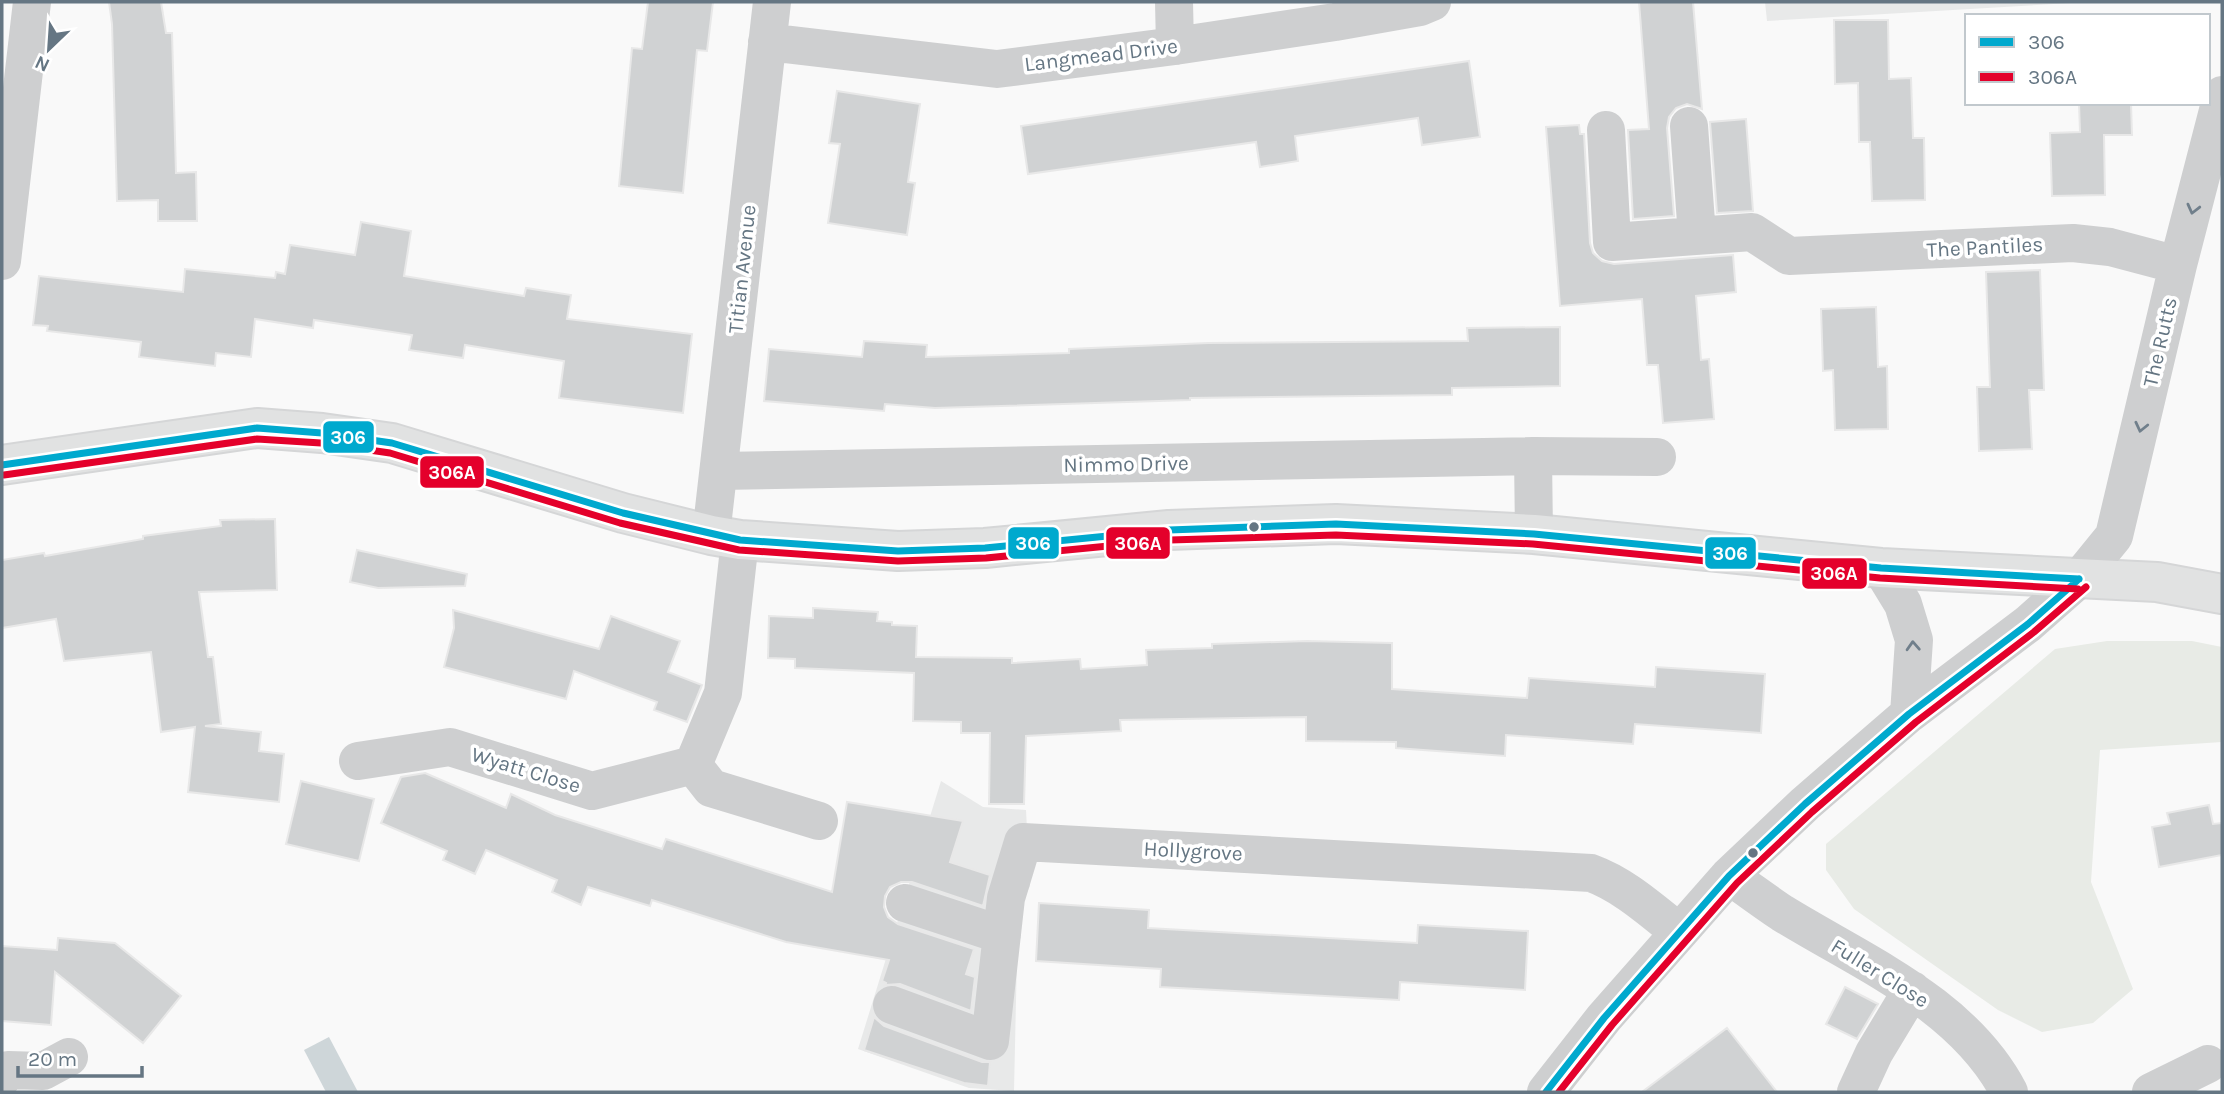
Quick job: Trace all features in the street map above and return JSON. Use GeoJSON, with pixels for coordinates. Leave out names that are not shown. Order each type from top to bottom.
{"type":"FeatureCollection","features":[{"type":"Feature","properties":{"kind":"main road"},"geometry":{"type":"LineString","coordinates":[[2,465],[257,428],[322,433],[392,443],[623,513],[726,538],[898,551],[985,548],[1168,530],[1336,524],[1534,534],[1881,568],[2157,582],[2222,594]]}},
{"type":"Feature","properties":{"kind":"street"},"geometry":{"type":"LineString","coordinates":[[2,261],[32,2]]}},
{"type":"Feature","properties":{"kind":"street","name":"Titian Avenue"},"geometry":{"type":"LineString","coordinates":[[726,538],[719,471],[772,2]]}},
{"type":"Feature","properties":{"kind":"street"},"geometry":{"type":"LineString","coordinates":[[1174,2],[1175,46]]}},
{"type":"Feature","properties":{"kind":"street","name":"Langmead Drive"},"geometry":{"type":"LineString","coordinates":[[767,42],[997,69],[1175,46],[1332,12],[1420,7],[1432,2]]}},
{"type":"Feature","properties":{"kind":"street","name":"The Rutts"},"geometry":{"type":"LineString","coordinates":[[1546,1092],[1604,1018],[1729,876],[1805,804],[1909,714],[2028,624],[2079,579],[2115,536],[2178,265],[2213,168],[2222,95]]}},
{"type":"Feature","properties":{"kind":"street"},"geometry":{"type":"LineString","coordinates":[[1605,130],[1612,242],[1697,236],[1689,126]]}},
{"type":"Feature","properties":{"kind":"street","name":"The Pantiles"},"geometry":{"type":"LineString","coordinates":[[1697,236],[1752,232],[1789,256],[2073,243],[2110,247],[2178,265]]}},
{"type":"Feature","properties":{"kind":"street"},"geometry":{"type":"LineString","coordinates":[[1533,456],[1534,534]]}},
{"type":"Feature","properties":{"kind":"street","name":"Nimmo Drive"},"geometry":{"type":"LineString","coordinates":[[719,471],[1533,456],[1657,457]]}},
{"type":"Feature","properties":{"kind":"street"},"geometry":{"type":"LineString","coordinates":[[726,538],[723,694],[693,765],[711,788],[819,821]]}},
{"type":"Feature","properties":{"kind":"street"},"geometry":{"type":"LineString","coordinates":[[1881,568],[1903,604],[1914,640],[1909,714]]}},
{"type":"Feature","properties":{"kind":"street","name":"Wyatt Close"},"geometry":{"type":"LineString","coordinates":[[358,761],[450,747],[592,791],[693,765]]}},
{"type":"Feature","properties":{"kind":"street","name":"Hollygrove"},"geometry":{"type":"LineString","coordinates":[[1002,935],[1006,898],[1023,842],[1591,873],[1608,879],[1629,893],[1679,932]]}},
{"type":"Feature","properties":{"kind":"street","name":"Fuller Close"},"geometry":{"type":"LineString","coordinates":[[1729,876],[1780,911],[1912,990],[1960,1028],[2001,1077],[2009,1092]]}},
{"type":"Feature","properties":{"kind":"street"},"geometry":{"type":"LineString","coordinates":[[892,1005],[990,1041],[1002,935],[905,903]]}},
{"type":"Feature","properties":{"kind":"street"},"geometry":{"type":"LineString","coordinates":[[1856,1092],[1874,1053],[1912,990]]}},
{"type":"Feature","properties":{"kind":"street"},"geometry":{"type":"LineString","coordinates":[[2,1078],[8,1070],[43,1071],[69,1057]]}},
{"type":"Feature","properties":{"kind":"street"},"geometry":{"type":"LineString","coordinates":[[2151,1092],[2208,1064]]}},
{"type":"Feature","properties":{"kind":"shaded area"},"geometry":{"type":"Polygon","coordinates":[[[1765,2],[2088,2],[1767,21],[1765,2]]]}},
{"type":"Feature","properties":{"kind":"shaded area"},"geometry":{"type":"Polygon","coordinates":[[[2107,641],[2192,641],[2222,647],[2222,742],[2100,750],[2091,882],[2133,989],[2093,1023],[2042,1032],[1998,1010],[1854,909],[1826,870],[1826,844],[2055,649],[2107,641]]]}},
{"type":"Feature","properties":{"kind":"shaded area"},"geometry":{"type":"Polygon","coordinates":[[[941,781],[983,807],[1026,810],[1030,886],[1018,911],[1014,1091],[969,1088],[858,1049],[941,781]]]}},
{"type":"Feature","properties":{"kind":"shaded area"},"geometry":{"type":"Polygon","coordinates":[[[329,1037],[358,1092],[326,1092],[304,1050],[329,1037]]]}},
{"type":"Feature","properties":{"kind":"building"},"geometry":{"type":"Polygon","coordinates":[[[109,2],[161,2],[166,33],[172,33],[176,173],[196,172],[197,221],[158,221],[158,200],[117,201],[112,24],[109,2]]]}},
{"type":"Feature","properties":{"kind":"building"},"geometry":{"type":"Polygon","coordinates":[[[648,2],[713,2],[707,51],[697,50],[683,193],[619,186],[632,48],[642,49],[648,2]]]}},
{"type":"Feature","properties":{"kind":"building"},"geometry":{"type":"Polygon","coordinates":[[[1639,2],[1693,2],[1702,109],[1687,104],[1676,108],[1669,117],[1667,128],[1674,216],[1633,219],[1628,130],[1649,129],[1639,2]]]}},
{"type":"Feature","properties":{"kind":"building"},"geometry":{"type":"Polygon","coordinates":[[[1834,20],[1888,20],[1889,79],[1911,78],[1913,138],[1924,138],[1925,200],[1872,201],[1870,142],[1859,142],[1858,83],[1835,84],[1834,20]]]}},
{"type":"Feature","properties":{"kind":"building"},"geometry":{"type":"Polygon","coordinates":[[[1469,61],[1480,137],[1422,145],[1418,118],[1295,136],[1298,161],[1260,167],[1256,142],[1028,174],[1021,126],[1469,61]]]}},
{"type":"Feature","properties":{"kind":"building"},"geometry":{"type":"Polygon","coordinates":[[[837,91],[920,104],[908,182],[915,183],[907,235],[828,223],[840,144],[829,143],[837,91]]]}},
{"type":"Feature","properties":{"kind":"building"},"geometry":{"type":"Polygon","coordinates":[[[2079,105],[2131,105],[2132,135],[2104,135],[2105,195],[2052,196],[2050,133],[2080,132],[2079,105]]]}},
{"type":"Feature","properties":{"kind":"building"},"geometry":{"type":"Polygon","coordinates":[[[1746,119],[1753,211],[1717,213],[1710,122],[1746,119]]]}},
{"type":"Feature","properties":{"kind":"building"},"geometry":{"type":"Polygon","coordinates":[[[1579,125],[1580,134],[1584,134],[1590,243],[1593,253],[1602,261],[1614,264],[1733,255],[1736,292],[1696,296],[1701,360],[1709,359],[1714,419],[1663,423],[1658,365],[1647,365],[1642,299],[1560,306],[1546,127],[1579,125]]]}},
{"type":"Feature","properties":{"kind":"building"},"geometry":{"type":"Polygon","coordinates":[[[361,222],[411,231],[404,276],[524,296],[526,288],[571,295],[567,319],[692,334],[683,413],[559,398],[564,361],[465,345],[463,358],[409,350],[412,335],[314,320],[313,328],[255,319],[251,357],[216,353],[215,366],[139,357],[141,342],[47,331],[48,326],[33,325],[39,276],[183,292],[185,269],[275,278],[276,272],[285,274],[290,245],[355,255],[361,222]]]}},
{"type":"Feature","properties":{"kind":"building"},"geometry":{"type":"Polygon","coordinates":[[[2040,270],[2044,390],[2029,390],[2032,449],[1979,451],[1977,387],[1990,387],[1986,272],[2040,270]]]}},
{"type":"Feature","properties":{"kind":"building"},"geometry":{"type":"Polygon","coordinates":[[[1876,307],[1878,367],[1887,366],[1888,429],[1835,430],[1833,370],[1823,371],[1821,309],[1876,307]]]}},
{"type":"Feature","properties":{"kind":"building"},"geometry":{"type":"Polygon","coordinates":[[[1560,327],[1560,386],[1452,388],[1452,395],[1190,398],[935,408],[885,404],[884,411],[764,401],[769,349],[862,357],[864,341],[927,345],[926,357],[1069,353],[1069,349],[1208,343],[1468,341],[1467,328],[1560,327]]]}},
{"type":"Feature","properties":{"kind":"building"},"geometry":{"type":"Polygon","coordinates":[[[275,519],[277,590],[199,592],[208,657],[213,657],[221,724],[205,726],[261,732],[259,751],[284,754],[279,802],[188,792],[195,727],[161,732],[151,652],[64,661],[56,619],[2,628],[2,560],[44,553],[45,556],[143,539],[143,536],[221,526],[220,520],[275,519]]]}},
{"type":"Feature","properties":{"kind":"building"},"geometry":{"type":"Polygon","coordinates":[[[357,550],[467,574],[465,586],[378,588],[350,582],[357,550]]]}},
{"type":"Feature","properties":{"kind":"building"},"geometry":{"type":"Polygon","coordinates":[[[813,608],[878,612],[877,621],[892,622],[892,625],[917,626],[916,657],[1012,658],[1012,663],[1080,659],[1081,669],[1147,665],[1146,650],[1212,648],[1212,644],[1307,641],[1392,643],[1392,689],[1527,698],[1529,678],[1655,687],[1656,667],[1765,674],[1761,733],[1635,724],[1633,744],[1506,735],[1505,756],[1396,748],[1396,742],[1306,741],[1306,717],[1120,720],[1121,731],[1026,736],[1024,804],[989,804],[990,733],[961,733],[961,722],[913,721],[914,673],[795,668],[795,659],[768,658],[769,616],[813,618],[813,608]]]}},
{"type":"Feature","properties":{"kind":"building"},"geometry":{"type":"Polygon","coordinates":[[[453,610],[599,649],[611,616],[680,641],[668,672],[702,685],[687,722],[654,710],[657,702],[574,671],[566,699],[444,667],[454,628],[453,610]]]}},
{"type":"Feature","properties":{"kind":"building"},"geometry":{"type":"Polygon","coordinates":[[[425,773],[506,808],[511,794],[555,815],[662,849],[666,839],[832,892],[847,802],[963,821],[950,862],[990,875],[983,906],[912,882],[901,882],[890,887],[885,896],[884,907],[888,917],[898,924],[974,949],[966,974],[975,977],[971,1011],[900,984],[885,985],[882,981],[889,960],[786,942],[652,900],[650,906],[588,887],[581,905],[552,892],[557,880],[486,850],[475,874],[443,860],[447,851],[381,823],[401,777],[425,773]]]}},
{"type":"Feature","properties":{"kind":"building"},"geometry":{"type":"Polygon","coordinates":[[[301,781],[374,799],[359,861],[286,844],[301,781]]]}},
{"type":"Feature","properties":{"kind":"building"},"geometry":{"type":"Polygon","coordinates":[[[2209,805],[2213,824],[2222,823],[2222,855],[2159,867],[2152,827],[2170,824],[2167,813],[2209,805]]]}},
{"type":"Feature","properties":{"kind":"building"},"geometry":{"type":"Polygon","coordinates":[[[1039,903],[1149,910],[1148,928],[1417,943],[1418,925],[1528,931],[1525,990],[1400,982],[1399,1000],[1160,987],[1161,969],[1036,961],[1039,903]]]}},
{"type":"Feature","properties":{"kind":"building"},"geometry":{"type":"Polygon","coordinates":[[[58,938],[115,943],[181,996],[143,1043],[55,972],[51,1025],[2,1021],[2,946],[57,950],[58,938]]]}},
{"type":"Feature","properties":{"kind":"building"},"geometry":{"type":"Polygon","coordinates":[[[1845,987],[1878,1004],[1857,1039],[1826,1024],[1845,987]]]}},
{"type":"Feature","properties":{"kind":"building"},"geometry":{"type":"Polygon","coordinates":[[[874,1017],[884,1026],[982,1062],[990,1062],[988,1086],[964,1083],[864,1050],[874,1017]]]}},
{"type":"Feature","properties":{"kind":"building"},"geometry":{"type":"Polygon","coordinates":[[[1727,1028],[1777,1092],[1642,1092],[1727,1028]]]}},
{"type":"Feature","properties":{"kind":"transit line","name":"306"},"geometry":{"type":"LineString","coordinates":[[2,465],[257,428],[322,433],[392,443],[623,513],[740,540],[898,551],[985,548],[1169,530],[1336,524],[1534,534],[1881,568],[2079,579]]}},
{"type":"Feature","properties":{"kind":"transit line","name":"306A"},"geometry":{"type":"LineString","coordinates":[[4,475],[257,439],[321,443],[390,453],[620,523],[739,550],[898,561],[986,558],[1170,540],[1336,535],[1533,544],[1880,578],[2078,589]]}},
{"type":"Feature","properties":{"kind":"transit line","name":"306"},"geometry":{"type":"LineString","coordinates":[[1546,1092],[1604,1018],[1729,876],[1805,804],[1909,714],[2028,624],[2079,579]]}},
{"type":"Feature","properties":{"kind":"transit line","name":"306A"},"geometry":{"type":"LineString","coordinates":[[1559,1092],[1612,1025],[1737,883],[1812,812],[1916,722],[2034,632],[2086,587]]}}]}
